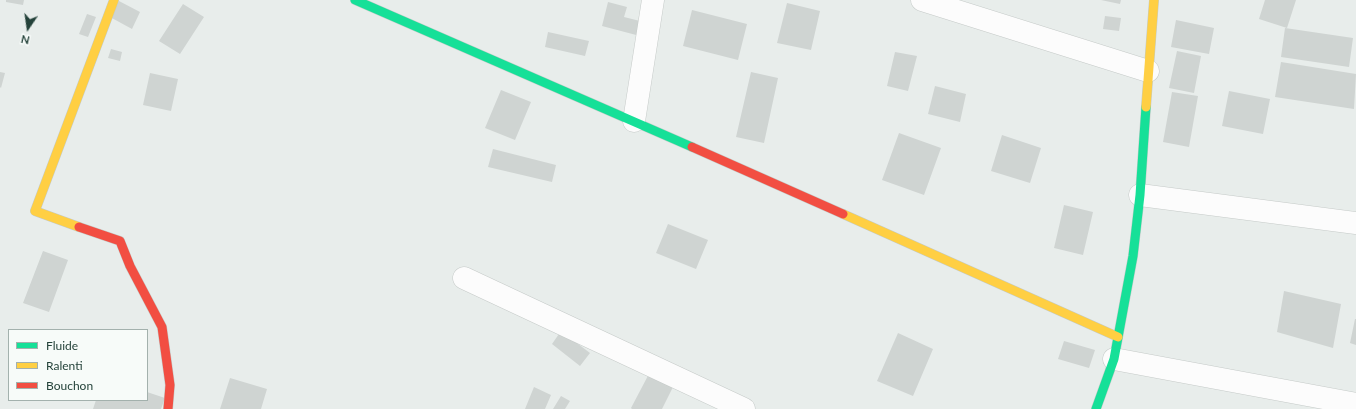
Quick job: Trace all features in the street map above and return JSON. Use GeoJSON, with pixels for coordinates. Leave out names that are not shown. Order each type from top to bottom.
{"type":"FeatureCollection","features":[{"type":"Feature","properties":{"kind":"street"},"geometry":{"type":"LineString","coordinates":[[114,0],[35,211],[120,241],[130,266],[162,327],[170,385],[168,409]]}},
{"type":"Feature","properties":{"kind":"street"},"geometry":{"type":"LineString","coordinates":[[355,0],[634,121],[1118,337]]}},
{"type":"Feature","properties":{"kind":"street"},"geometry":{"type":"LineString","coordinates":[[634,121],[653,0]]}},
{"type":"Feature","properties":{"kind":"street"},"geometry":{"type":"LineString","coordinates":[[922,0],[1148,71]]}},
{"type":"Feature","properties":{"kind":"street"},"geometry":{"type":"LineString","coordinates":[[1096,409],[1114,359],[1134,256],[1154,0]]}},
{"type":"Feature","properties":{"kind":"street"},"geometry":{"type":"LineString","coordinates":[[1140,194],[1356,224]]}},
{"type":"Feature","properties":{"kind":"street"},"geometry":{"type":"LineString","coordinates":[[464,278],[744,409]]}},
{"type":"Feature","properties":{"kind":"street"},"geometry":{"type":"LineString","coordinates":[[1114,359],[1356,404]]}},
{"type":"Feature","properties":{"kind":"building"},"geometry":{"type":"Polygon","coordinates":[[[6,0],[24,0],[23,5],[6,2],[6,0]]]}},
{"type":"Feature","properties":{"kind":"building"},"geometry":{"type":"Polygon","coordinates":[[[1101,0],[1121,0],[1120,4],[1101,0]]]}},
{"type":"Feature","properties":{"kind":"building"},"geometry":{"type":"Polygon","coordinates":[[[1265,0],[1296,0],[1287,28],[1259,19],[1265,0]]]}},
{"type":"Feature","properties":{"kind":"building"},"geometry":{"type":"Polygon","coordinates":[[[119,1],[140,12],[132,29],[110,17],[119,1]]]}},
{"type":"Feature","properties":{"kind":"building"},"geometry":{"type":"Polygon","coordinates":[[[608,2],[627,7],[624,17],[644,22],[640,36],[602,26],[608,2]]]}},
{"type":"Feature","properties":{"kind":"building"},"geometry":{"type":"Polygon","coordinates":[[[787,3],[820,11],[811,50],[777,43],[787,3]]]}},
{"type":"Feature","properties":{"kind":"building"},"geometry":{"type":"Polygon","coordinates":[[[183,4],[204,17],[180,54],[159,41],[183,4]]]}},
{"type":"Feature","properties":{"kind":"building"},"geometry":{"type":"Polygon","coordinates":[[[692,10],[747,24],[738,60],[683,46],[692,10]]]}},
{"type":"Feature","properties":{"kind":"building"},"geometry":{"type":"Polygon","coordinates":[[[87,14],[96,17],[88,37],[79,34],[87,14]]]}},
{"type":"Feature","properties":{"kind":"building"},"geometry":{"type":"Polygon","coordinates":[[[1105,16],[1121,18],[1119,31],[1103,29],[1105,16]]]}},
{"type":"Feature","properties":{"kind":"building"},"geometry":{"type":"Polygon","coordinates":[[[1176,20],[1214,28],[1209,54],[1171,47],[1176,20]]]}},
{"type":"Feature","properties":{"kind":"building"},"geometry":{"type":"Polygon","coordinates":[[[1285,28],[1353,38],[1349,67],[1281,57],[1285,28]]]}},
{"type":"Feature","properties":{"kind":"building"},"geometry":{"type":"Polygon","coordinates":[[[548,32],[589,41],[585,56],[545,47],[548,32]]]}},
{"type":"Feature","properties":{"kind":"building"},"geometry":{"type":"Polygon","coordinates":[[[111,49],[122,52],[120,61],[108,58],[111,49]]]}},
{"type":"Feature","properties":{"kind":"building"},"geometry":{"type":"Polygon","coordinates":[[[1177,51],[1201,56],[1194,93],[1169,88],[1177,51]]]}},
{"type":"Feature","properties":{"kind":"building"},"geometry":{"type":"Polygon","coordinates":[[[895,52],[917,56],[908,91],[887,86],[895,52]]]}},
{"type":"Feature","properties":{"kind":"building"},"geometry":{"type":"Polygon","coordinates":[[[1281,62],[1356,74],[1354,109],[1275,97],[1281,62]]]}},
{"type":"Feature","properties":{"kind":"building"},"geometry":{"type":"Polygon","coordinates":[[[0,72],[5,73],[1,88],[0,87],[0,72]]]}},
{"type":"Feature","properties":{"kind":"building"},"geometry":{"type":"Polygon","coordinates":[[[751,72],[778,78],[764,143],[736,137],[751,72]]]}},
{"type":"Feature","properties":{"kind":"building"},"geometry":{"type":"Polygon","coordinates":[[[150,73],[178,79],[171,111],[143,105],[150,73]]]}},
{"type":"Feature","properties":{"kind":"building"},"geometry":{"type":"Polygon","coordinates":[[[935,86],[966,94],[960,122],[928,114],[935,86]]]}},
{"type":"Feature","properties":{"kind":"building"},"geometry":{"type":"Polygon","coordinates":[[[501,90],[531,102],[515,140],[485,128],[501,90]]]}},
{"type":"Feature","properties":{"kind":"building"},"geometry":{"type":"Polygon","coordinates":[[[1229,91],[1270,99],[1263,134],[1222,126],[1229,91]]]}},
{"type":"Feature","properties":{"kind":"building"},"geometry":{"type":"Polygon","coordinates":[[[1172,92],[1198,96],[1189,147],[1163,142],[1172,92]]]}},
{"type":"Feature","properties":{"kind":"building"},"geometry":{"type":"Polygon","coordinates":[[[899,133],[941,148],[924,195],[882,180],[899,133]]]}},
{"type":"Feature","properties":{"kind":"building"},"geometry":{"type":"Polygon","coordinates":[[[1002,135],[1041,148],[1030,183],[991,171],[1002,135]]]}},
{"type":"Feature","properties":{"kind":"building"},"geometry":{"type":"Polygon","coordinates":[[[493,149],[556,165],[552,182],[488,167],[493,149]]]}},
{"type":"Feature","properties":{"kind":"building"},"geometry":{"type":"Polygon","coordinates":[[[1064,205],[1093,212],[1083,255],[1054,248],[1064,205]]]}},
{"type":"Feature","properties":{"kind":"building"},"geometry":{"type":"Polygon","coordinates":[[[668,224],[708,240],[696,269],[656,253],[668,224]]]}},
{"type":"Feature","properties":{"kind":"building"},"geometry":{"type":"Polygon","coordinates":[[[43,251],[68,260],[49,312],[23,303],[43,251]]]}},
{"type":"Feature","properties":{"kind":"building"},"geometry":{"type":"Polygon","coordinates":[[[1284,291],[1341,304],[1333,348],[1277,332],[1284,291]]]}},
{"type":"Feature","properties":{"kind":"building"},"geometry":{"type":"Polygon","coordinates":[[[1356,319],[1356,345],[1350,343],[1356,319]]]}},
{"type":"Feature","properties":{"kind":"building"},"geometry":{"type":"Polygon","coordinates":[[[561,331],[590,353],[580,366],[552,344],[561,331]]]}},
{"type":"Feature","properties":{"kind":"building"},"geometry":{"type":"Polygon","coordinates":[[[898,333],[933,349],[913,396],[877,381],[898,333]]]}},
{"type":"Feature","properties":{"kind":"building"},"geometry":{"type":"Polygon","coordinates":[[[1064,341],[1095,350],[1089,368],[1058,359],[1064,341]]]}},
{"type":"Feature","properties":{"kind":"building"},"geometry":{"type":"Polygon","coordinates":[[[651,370],[675,383],[662,409],[632,409],[631,408],[651,370]]]}},
{"type":"Feature","properties":{"kind":"building"},"geometry":{"type":"Polygon","coordinates":[[[230,378],[267,389],[261,409],[220,409],[230,378]]]}},
{"type":"Feature","properties":{"kind":"building"},"geometry":{"type":"Polygon","coordinates":[[[534,387],[551,395],[545,409],[525,409],[534,387]]]}},
{"type":"Feature","properties":{"kind":"building"},"geometry":{"type":"Polygon","coordinates":[[[148,392],[165,398],[161,409],[93,409],[96,401],[148,401],[148,392]]]}},
{"type":"Feature","properties":{"kind":"building"},"geometry":{"type":"Polygon","coordinates":[[[561,396],[570,401],[565,409],[553,409],[561,396]]]}},
{"type":"Feature","properties":{"kind":"traffic: fast"},"geometry":{"type":"LineString","coordinates":[[355,0],[692,147]]}},
{"type":"Feature","properties":{"kind":"traffic: fast"},"geometry":{"type":"LineString","coordinates":[[1096,409],[1114,359],[1133,256],[1140,195],[1146,107]]}},
{"type":"Feature","properties":{"kind":"traffic: slow"},"geometry":{"type":"LineString","coordinates":[[79,227],[35,211],[114,0]]}},
{"type":"Feature","properties":{"kind":"traffic: slow"},"geometry":{"type":"LineString","coordinates":[[1146,107],[1154,0]]}},
{"type":"Feature","properties":{"kind":"traffic: slow"},"geometry":{"type":"LineString","coordinates":[[843,214],[1118,337]]}},
{"type":"Feature","properties":{"kind":"traffic: jam"},"geometry":{"type":"LineString","coordinates":[[692,147],[843,214]]}},
{"type":"Feature","properties":{"kind":"traffic: jam"},"geometry":{"type":"LineString","coordinates":[[79,227],[120,241],[130,266],[162,327],[170,385],[168,409]]}}]}
